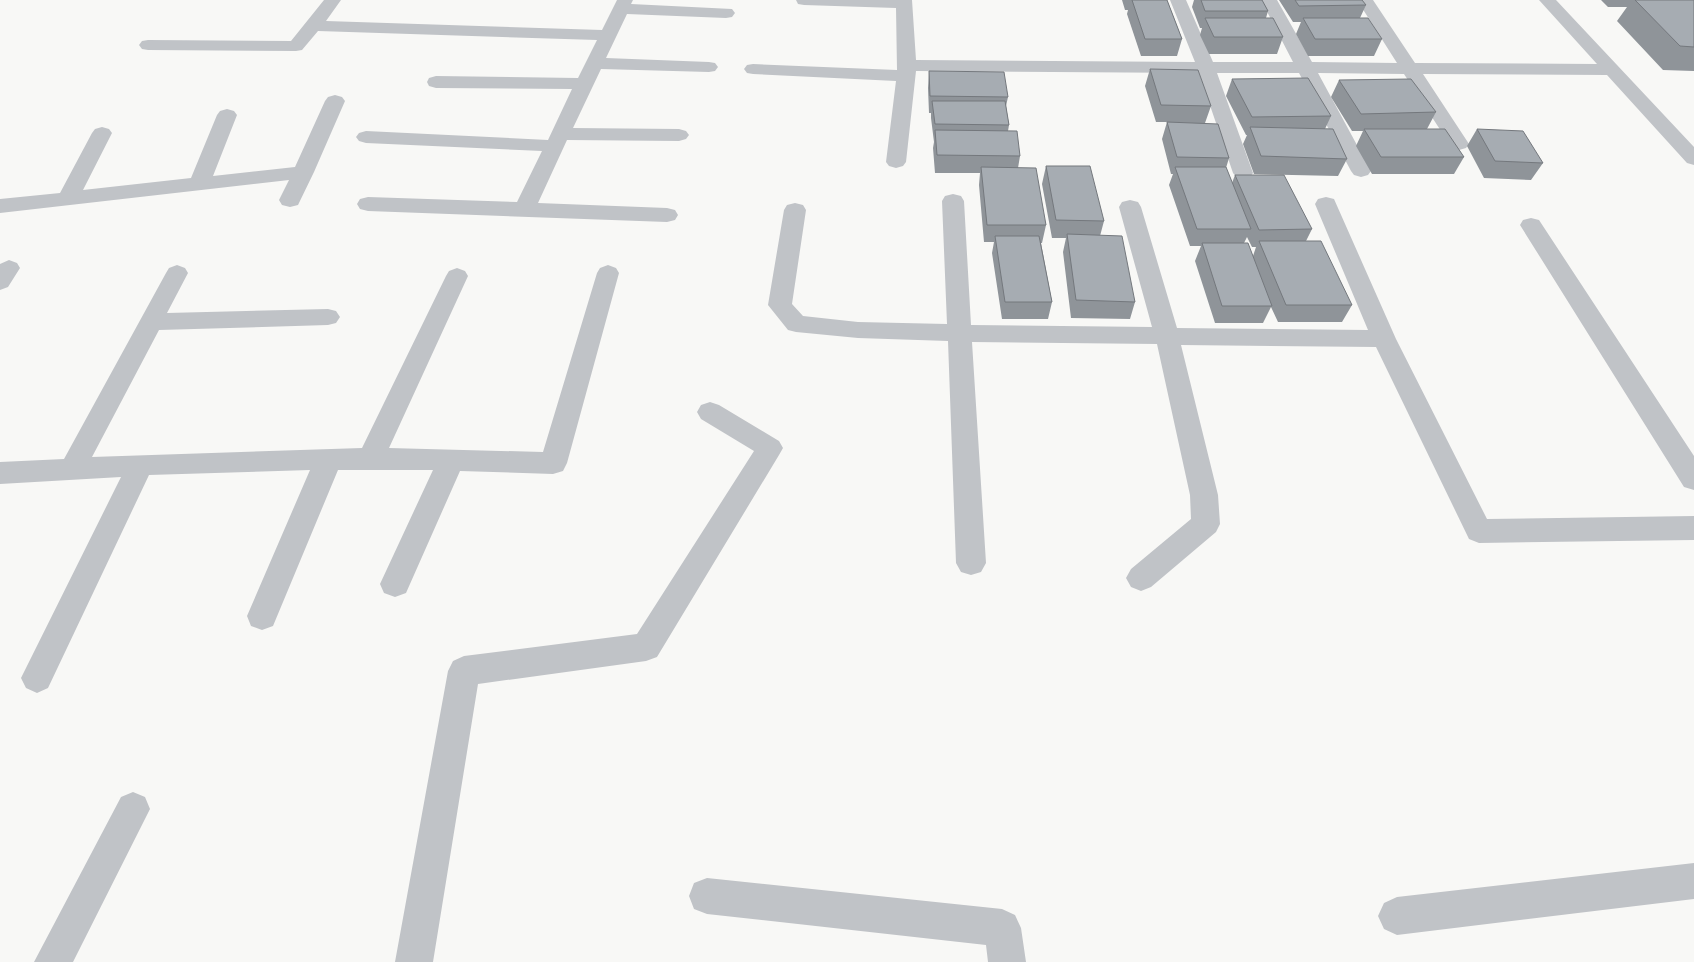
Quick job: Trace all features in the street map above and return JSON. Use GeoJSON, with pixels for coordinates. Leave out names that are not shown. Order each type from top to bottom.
{"type":"FeatureCollection","features":[{"type":"Feature","properties":{"kind":"street"},"geometry":{"type":"LineString","coordinates":[[148,45],[296,46],[333,0]]}},
{"type":"Feature","properties":{"kind":"street"},"geometry":{"type":"LineString","coordinates":[[804,0],[904,2],[906,71],[896,162]]}},
{"type":"Feature","properties":{"kind":"street"},"geometry":{"type":"LineString","coordinates":[[1178,0],[1206,67],[1243,173]]}},
{"type":"Feature","properties":{"kind":"street"},"geometry":{"type":"LineString","coordinates":[[1269,0],[1361,171]]}},
{"type":"Feature","properties":{"kind":"street"},"geometry":{"type":"LineString","coordinates":[[1365,0],[1459,144]]}},
{"type":"Feature","properties":{"kind":"street"},"geometry":{"type":"LineString","coordinates":[[1547,0],[1694,158]]}},
{"type":"Feature","properties":{"kind":"street"},"geometry":{"type":"LineString","coordinates":[[524,209],[623,4],[726,13]]}},
{"type":"Feature","properties":{"kind":"street"},"geometry":{"type":"LineString","coordinates":[[313,26],[608,35]]}},
{"type":"Feature","properties":{"kind":"street"},"geometry":{"type":"LineString","coordinates":[[595,63],[709,67]]}},
{"type":"Feature","properties":{"kind":"street"},"geometry":{"type":"LineString","coordinates":[[753,69],[906,71],[1206,67],[1612,70]]}},
{"type":"Feature","properties":{"kind":"street"},"geometry":{"type":"LineString","coordinates":[[436,82],[585,84]]}},
{"type":"Feature","properties":{"kind":"street"},"geometry":{"type":"LineString","coordinates":[[290,200],[336,101]]}},
{"type":"Feature","properties":{"kind":"street"},"geometry":{"type":"LineString","coordinates":[[199,184],[227,115]]}},
{"type":"Feature","properties":{"kind":"street"},"geometry":{"type":"LineString","coordinates":[[68,198],[102,133]]}},
{"type":"Feature","properties":{"kind":"street"},"geometry":{"type":"LineString","coordinates":[[366,137],[557,140],[679,135]]}},
{"type":"Feature","properties":{"kind":"street"},"geometry":{"type":"LineString","coordinates":[[0,206],[304,172]]}},
{"type":"Feature","properties":{"kind":"street"},"geometry":{"type":"LineString","coordinates":[[953,202],[971,563]]}},
{"type":"Feature","properties":{"kind":"street"},"geometry":{"type":"LineString","coordinates":[[368,204],[666,215]]}},
{"type":"Feature","properties":{"kind":"street"},"geometry":{"type":"LineString","coordinates":[[1326,204],[1384,339],[1479,531],[1694,528]]}},
{"type":"Feature","properties":{"kind":"street"},"geometry":{"type":"LineString","coordinates":[[1130,207],[1167,336],[1204,495],[1206,524],[1141,578]]}},
{"type":"Feature","properties":{"kind":"street"},"geometry":{"type":"LineString","coordinates":[[795,210],[780,305],[796,324],[858,330],[960,333],[1384,339]]}},
{"type":"Feature","properties":{"kind":"street"},"geometry":{"type":"LineString","coordinates":[[1531,224],[1694,479]]}},
{"type":"Feature","properties":{"kind":"street"},"geometry":{"type":"LineString","coordinates":[[73,468],[177,273]]}},
{"type":"Feature","properties":{"kind":"street"},"geometry":{"type":"LineString","coordinates":[[2,476],[73,468],[371,458],[553,463],[608,273]]}},
{"type":"Feature","properties":{"kind":"street"},"geometry":{"type":"LineString","coordinates":[[371,458],[457,276]]}},
{"type":"Feature","properties":{"kind":"street"},"geometry":{"type":"LineString","coordinates":[[151,322],[328,317]]}},
{"type":"Feature","properties":{"kind":"street"},"geometry":{"type":"LineString","coordinates":[[414,962],[464,671],[646,648],[770,448],[710,412]]}},
{"type":"Feature","properties":{"kind":"street"},"geometry":{"type":"LineString","coordinates":[[262,616],[329,459]]}},
{"type":"Feature","properties":{"kind":"street"},"geometry":{"type":"LineString","coordinates":[[395,584],[451,460]]}},
{"type":"Feature","properties":{"kind":"street"},"geometry":{"type":"LineString","coordinates":[[37,678],[140,465]]}},
{"type":"Feature","properties":{"kind":"street"},"geometry":{"type":"LineString","coordinates":[[52,962],[134,809]]}},
{"type":"Feature","properties":{"kind":"street"},"geometry":{"type":"LineString","coordinates":[[1397,916],[1694,880]]}},
{"type":"Feature","properties":{"kind":"street"},"geometry":{"type":"LineString","coordinates":[[707,896],[1002,928],[1008,962]]}},
{"type":"Feature","properties":{"kind":"building"},"geometry":{"type":"Polygon","coordinates":[[[1132,0],[1167,0],[1182,39],[1145,39],[1132,0]]]}},
{"type":"Feature","properties":{"kind":"building"},"geometry":{"type":"Polygon","coordinates":[[[1201,0],[1262,0],[1268,11],[1205,11],[1201,0]]]}},
{"type":"Feature","properties":{"kind":"building"},"geometry":{"type":"Polygon","coordinates":[[[1295,0],[1362,0],[1366,5],[1299,6],[1295,0]]]}},
{"type":"Feature","properties":{"kind":"building"},"geometry":{"type":"Polygon","coordinates":[[[1635,0],[1694,0],[1694,47],[1680,46],[1635,0]]]}},
{"type":"Feature","properties":{"kind":"building"},"geometry":{"type":"Polygon","coordinates":[[[1205,18],[1273,18],[1283,37],[1214,37],[1205,18]]]}},
{"type":"Feature","properties":{"kind":"building"},"geometry":{"type":"Polygon","coordinates":[[[1303,18],[1368,18],[1382,39],[1315,39],[1303,18]]]}},
{"type":"Feature","properties":{"kind":"building"},"geometry":{"type":"Polygon","coordinates":[[[1150,69],[1198,70],[1211,106],[1161,105],[1150,69]]]}},
{"type":"Feature","properties":{"kind":"building"},"geometry":{"type":"Polygon","coordinates":[[[929,71],[1004,72],[1008,97],[930,96],[929,71]]]}},
{"type":"Feature","properties":{"kind":"building"},"geometry":{"type":"Polygon","coordinates":[[[1308,78],[1331,116],[1252,117],[1232,79],[1308,78]]]}},
{"type":"Feature","properties":{"kind":"building"},"geometry":{"type":"Polygon","coordinates":[[[1411,79],[1436,112],[1361,114],[1339,80],[1411,79]]]}},
{"type":"Feature","properties":{"kind":"building"},"geometry":{"type":"Polygon","coordinates":[[[932,101],[1005,101],[1009,125],[935,124],[932,101]]]}},
{"type":"Feature","properties":{"kind":"building"},"geometry":{"type":"Polygon","coordinates":[[[1167,122],[1218,124],[1229,158],[1177,157],[1167,122]]]}},
{"type":"Feature","properties":{"kind":"building"},"geometry":{"type":"Polygon","coordinates":[[[1250,127],[1333,129],[1347,159],[1261,156],[1250,127]]]}},
{"type":"Feature","properties":{"kind":"building"},"geometry":{"type":"Polygon","coordinates":[[[1364,129],[1445,129],[1464,157],[1381,157],[1364,129]]]}},
{"type":"Feature","properties":{"kind":"building"},"geometry":{"type":"Polygon","coordinates":[[[1477,129],[1523,131],[1543,163],[1495,161],[1477,129]]]}},
{"type":"Feature","properties":{"kind":"building"},"geometry":{"type":"Polygon","coordinates":[[[935,130],[1017,131],[1020,156],[937,155],[935,130]]]}},
{"type":"Feature","properties":{"kind":"building"},"geometry":{"type":"Polygon","coordinates":[[[1046,166],[1090,166],[1104,221],[1056,220],[1046,166]]]}},
{"type":"Feature","properties":{"kind":"building"},"geometry":{"type":"Polygon","coordinates":[[[981,167],[1036,168],[1046,225],[987,225],[981,167]]]}},
{"type":"Feature","properties":{"kind":"building"},"geometry":{"type":"Polygon","coordinates":[[[1175,167],[1226,167],[1251,229],[1197,229],[1175,167]]]}},
{"type":"Feature","properties":{"kind":"building"},"geometry":{"type":"Polygon","coordinates":[[[1235,175],[1284,175],[1312,229],[1259,230],[1235,175]]]}},
{"type":"Feature","properties":{"kind":"building"},"geometry":{"type":"Polygon","coordinates":[[[1067,234],[1122,236],[1135,302],[1076,300],[1067,234]]]}},
{"type":"Feature","properties":{"kind":"building"},"geometry":{"type":"Polygon","coordinates":[[[995,236],[1039,236],[1052,302],[1005,302],[995,236]]]}},
{"type":"Feature","properties":{"kind":"building"},"geometry":{"type":"Polygon","coordinates":[[[1259,241],[1321,241],[1352,305],[1286,305],[1259,241]]]}},
{"type":"Feature","properties":{"kind":"building"},"geometry":{"type":"Polygon","coordinates":[[[1202,243],[1248,243],[1272,306],[1222,306],[1202,243]]]}}]}
